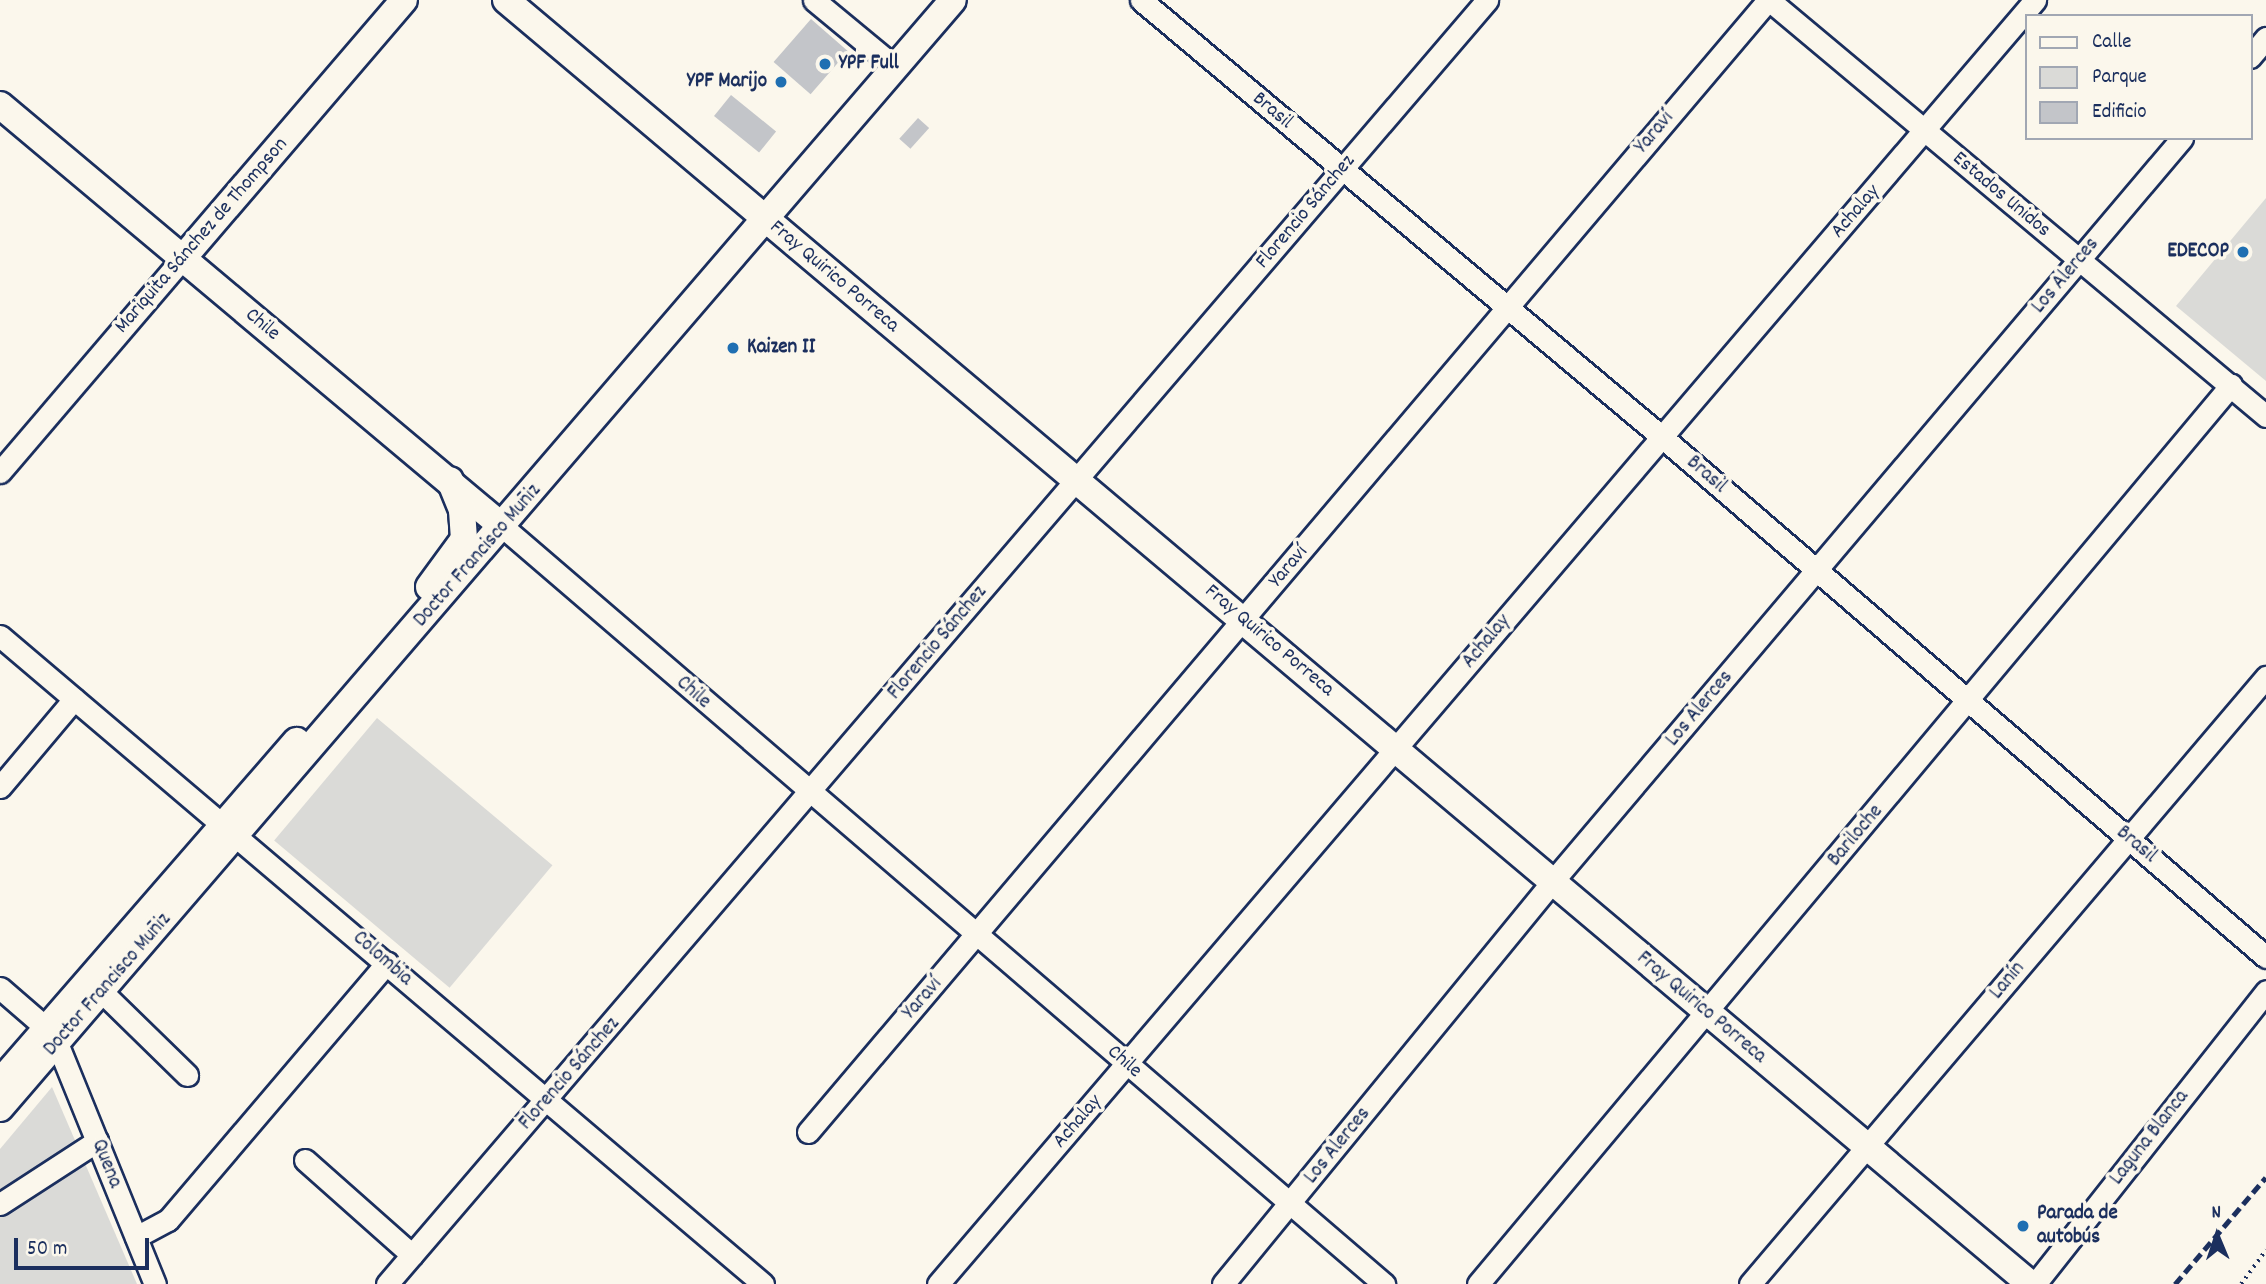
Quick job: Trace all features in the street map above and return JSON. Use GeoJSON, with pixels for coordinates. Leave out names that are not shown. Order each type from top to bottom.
{"type":"FeatureCollection","features":[{"type":"Feature","properties":{"kind":"main road","name":"Mariquita Sánchez de Thompson"},"geometry":{"type":"LineString","coordinates":[[182,259],[404,0]]}},
{"type":"Feature","properties":{"kind":"main road","name":"Fray Quirico Porreca"},"geometry":{"type":"LineString","coordinates":[[506,0],[2030,1284]]}},
{"type":"Feature","properties":{"kind":"main road","name":"Doctor Francisco Muñiz"},"geometry":{"type":"LineString","coordinates":[[0,1108],[51,1035],[503,527],[953,0]]}},
{"type":"Feature","properties":{"kind":"main road","name":"Chile"},"geometry":{"type":"LineString","coordinates":[[0,105],[503,527]]}},
{"type":"Feature","properties":{"kind":"main road","name":"Doctor Francisco Muñiz"},"geometry":{"type":"LineString","coordinates":[[0,1082],[102,992],[448,565],[464,539],[462,510],[450,480]]}},
{"type":"Feature","properties":{"kind":"street"},"geometry":{"type":"LineString","coordinates":[[814,0],[895,67]]}},
{"type":"Feature","properties":{"kind":"street","name":"Brasil"},"geometry":{"type":"LineString","coordinates":[[1141,0],[1506,310],[1662,437],[2266,957]]}},
{"type":"Feature","properties":{"kind":"street","name":"Florencio Sánchez"},"geometry":{"type":"LineString","coordinates":[[387,1284],[548,1101],[1487,0]]}},
{"type":"Feature","properties":{"kind":"street","name":"Estados Unidos"},"geometry":{"type":"LineString","coordinates":[[1768,0],[2266,416]]}},
{"type":"Feature","properties":{"kind":"street","name":"Yaraví"},"geometry":{"type":"LineString","coordinates":[[808,1132],[977,936],[1768,0]]}},
{"type":"Feature","properties":{"kind":"street","name":"Achalay"},"geometry":{"type":"LineString","coordinates":[[938,1284],[1128,1065],[2035,0]]}},
{"type":"Feature","properties":{"kind":"street"},"geometry":{"type":"LineString","coordinates":[[2252,55],[2266,38]]}},
{"type":"Feature","properties":{"kind":"street","name":"Los Alerces"},"geometry":{"type":"LineString","coordinates":[[1223,1284],[1291,1205],[1552,882],[2180,140]]}},
{"type":"Feature","properties":{"kind":"street","name":"Mariquita Sánchez de Thompson"},"geometry":{"type":"LineString","coordinates":[[0,472],[182,259]]}},
{"type":"Feature","properties":{"kind":"street","name":"Bariloche"},"geometry":{"type":"LineString","coordinates":[[1478,1284],[1708,1013],[2231,385]]}},
{"type":"Feature","properties":{"kind":"street","name":"Chile"},"geometry":{"type":"LineString","coordinates":[[503,527],[810,794],[1384,1284]]}},
{"type":"Feature","properties":{"kind":"street","name":"Colombia"},"geometry":{"type":"LineString","coordinates":[[0,636],[232,829],[763,1284]]}},
{"type":"Feature","properties":{"kind":"street","name":"Lanín"},"geometry":{"type":"LineString","coordinates":[[1750,1284],[2266,677]]}},
{"type":"Feature","properties":{"kind":"street"},"geometry":{"type":"LineString","coordinates":[[0,787],[74,699]]}},
{"type":"Feature","properties":{"kind":"street"},"geometry":{"type":"LineString","coordinates":[[136,1237],[168,1220],[387,963]]}},
{"type":"Feature","properties":{"kind":"street"},"geometry":{"type":"LineString","coordinates":[[0,988],[51,1035]]}},
{"type":"Feature","properties":{"kind":"street","name":"Laguna Blanca"},"geometry":{"type":"LineString","coordinates":[[2035,1284],[2266,991]]}},
{"type":"Feature","properties":{"kind":"street"},"geometry":{"type":"LineString","coordinates":[[102,992],[187,1074]]}},
{"type":"Feature","properties":{"kind":"street","name":"Quena"},"geometry":{"type":"LineString","coordinates":[[51,1035],[155,1284]]}},
{"type":"Feature","properties":{"kind":"street"},"geometry":{"type":"LineString","coordinates":[[0,1205],[97,1141]]}},
{"type":"Feature","properties":{"kind":"street"},"geometry":{"type":"LineString","coordinates":[[304,1160],[412,1255]]}},
{"type":"Feature","properties":{"kind":"path"},"geometry":{"type":"LineString","coordinates":[[2241,1284],[2266,1250]]}},
{"type":"Feature","properties":{"kind":"green space","name":"EDECOP"},"geometry":{"type":"Polygon","coordinates":[[[2266,198],[2266,381],[2176,306],[2266,198]]]}},
{"type":"Feature","properties":{"kind":"green space"},"geometry":{"type":"Polygon","coordinates":[[[377,718],[552,865],[450,988],[274,841],[377,718]]]}},
{"type":"Feature","properties":{"kind":"green space"},"geometry":{"type":"Polygon","coordinates":[[[52,1087],[137,1284],[0,1284],[0,1149],[52,1087]]]}},
{"type":"Feature","properties":{"kind":"building"},"geometry":{"type":"Polygon","coordinates":[[[811,19],[848,51],[811,94],[774,62],[811,19]]]}},
{"type":"Feature","properties":{"kind":"building"},"geometry":{"type":"Polygon","coordinates":[[[731,95],[776,132],[759,152],[714,116],[731,95]]]}},
{"type":"Feature","properties":{"kind":"building"},"geometry":{"type":"Polygon","coordinates":[[[918,118],[929,128],[910,149],[899,139],[918,118]]]}},
{"type":"Feature","properties":{"kind":"railway"},"geometry":{"type":"LineString","coordinates":[[2175,1284],[2266,1177]]}},
{"type":"Feature","properties":{"kind":"place","name":"YPF Full"},"geometry":{"type":"Point","coordinates":[825,64]}},
{"type":"Feature","properties":{"kind":"place","name":"YPF Marijo"},"geometry":{"type":"Point","coordinates":[781,82]}},
{"type":"Feature","properties":{"kind":"place","name":"EDECOP"},"geometry":{"type":"Point","coordinates":[2243,252]}},
{"type":"Feature","properties":{"kind":"place","name":"Kaizen II"},"geometry":{"type":"Point","coordinates":[733,348]}},
{"type":"Feature","properties":{"kind":"place","name":"Parada de autobús"},"geometry":{"type":"Point","coordinates":[2023,1226]}}]}
